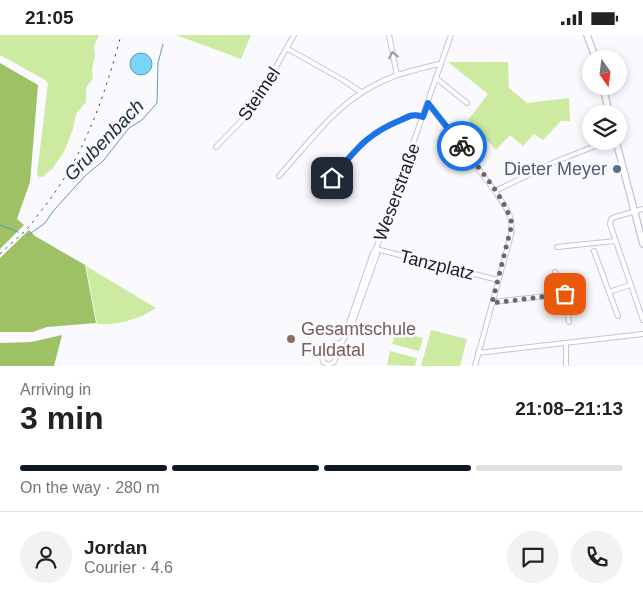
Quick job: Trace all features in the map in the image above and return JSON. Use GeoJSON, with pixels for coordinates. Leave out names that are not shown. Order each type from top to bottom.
{"type":"FeatureCollection","features":[{"type":"Feature","properties":{"kind":"street","name":"Steimel"},"geometry":{"type":"LineString","coordinates":[[216,147],[249,114],[288,49],[294,35]]}},
{"type":"Feature","properties":{"kind":"street"},"geometry":{"type":"LineString","coordinates":[[389,35],[397,75]]}},
{"type":"Feature","properties":{"kind":"street","name":"Weserstraße"},"geometry":{"type":"LineString","coordinates":[[342,341],[327,348],[323,353],[322,361],[329,365],[334,362],[342,341],[351,327],[450,35]]}},
{"type":"Feature","properties":{"kind":"street"},"geometry":{"type":"LineString","coordinates":[[587,35],[593,50]]}},
{"type":"Feature","properties":{"kind":"street"},"geometry":{"type":"LineString","coordinates":[[288,49],[361,92]]}},
{"type":"Feature","properties":{"kind":"street"},"geometry":{"type":"LineString","coordinates":[[279,176],[329,119],[361,92],[397,75],[441,64]]}},
{"type":"Feature","properties":{"kind":"street"},"geometry":{"type":"LineString","coordinates":[[436,78],[467,103]]}},
{"type":"Feature","properties":{"kind":"street"},"geometry":{"type":"LineString","coordinates":[[428,103],[495,191],[510,215],[512,224],[475,366]]}},
{"type":"Feature","properties":{"kind":"street"},"geometry":{"type":"LineString","coordinates":[[332,178],[371,135],[388,125],[412,115],[423,117]]}},
{"type":"Feature","properties":{"kind":"street"},"geometry":{"type":"LineString","coordinates":[[495,191],[586,150]]}},
{"type":"Feature","properties":{"kind":"street"},"geometry":{"type":"LineString","coordinates":[[618,150],[643,244]]}},
{"type":"Feature","properties":{"kind":"street"},"geometry":{"type":"LineString","coordinates":[[643,209],[611,219],[610,227],[643,320]]}},
{"type":"Feature","properties":{"kind":"street"},"geometry":{"type":"LineString","coordinates":[[557,247],[615,241]]}},
{"type":"Feature","properties":{"kind":"street","name":"Tanzplatz"},"geometry":{"type":"LineString","coordinates":[[376,249],[498,280]]}},
{"type":"Feature","properties":{"kind":"street"},"geometry":{"type":"LineString","coordinates":[[594,251],[618,317]]}},
{"type":"Feature","properties":{"kind":"street"},"geometry":{"type":"LineString","coordinates":[[556,272],[562,282],[569,322]]}},
{"type":"Feature","properties":{"kind":"street"},"geometry":{"type":"LineString","coordinates":[[609,292],[630,285]]}},
{"type":"Feature","properties":{"kind":"street"},"geometry":{"type":"LineString","coordinates":[[492,303],[565,294]]}},
{"type":"Feature","properties":{"kind":"street"},"geometry":{"type":"LineString","coordinates":[[478,353],[643,334]]}},
{"type":"Feature","properties":{"kind":"street"},"geometry":{"type":"LineString","coordinates":[[566,343],[566,366]]}},
{"type":"Feature","properties":{"kind":"green space"},"geometry":{"type":"Polygon","coordinates":[[[0,35],[99,35],[94,46],[93,78],[86,88],[86,102],[76,114],[73,129],[64,152],[52,169],[42,177],[39,177],[37,174],[48,83],[0,55],[0,35]]]}},
{"type":"Feature","properties":{"kind":"green space"},"geometry":{"type":"Polygon","coordinates":[[[176,35],[251,35],[241,59],[176,35]]]}},
{"type":"Feature","properties":{"kind":"green space"},"geometry":{"type":"Polygon","coordinates":[[[448,62],[508,62],[509,88],[527,103],[569,98],[570,121],[561,121],[543,140],[534,134],[523,146],[510,135],[496,150],[468,120],[488,94],[448,62]]]}},
{"type":"Feature","properties":{"kind":"green space"},"geometry":{"type":"Polygon","coordinates":[[[0,63],[38,85],[30,182],[17,219],[24,225],[0,249],[0,63]]]}},
{"type":"Feature","properties":{"kind":"green space"},"geometry":{"type":"Polygon","coordinates":[[[29,230],[35,236],[85,265],[96,323],[47,327],[33,332],[0,332],[0,258],[29,230]]]}},
{"type":"Feature","properties":{"kind":"green space"},"geometry":{"type":"Polygon","coordinates":[[[86,266],[156,308],[128,321],[97,324],[86,266]]]}},
{"type":"Feature","properties":{"kind":"green space"},"geometry":{"type":"Polygon","coordinates":[[[431,330],[467,339],[460,366],[421,366],[431,330]]]}},
{"type":"Feature","properties":{"kind":"green space"},"geometry":{"type":"Polygon","coordinates":[[[396,331],[423,338],[419,351],[392,344],[396,331]]]}},
{"type":"Feature","properties":{"kind":"green space"},"geometry":{"type":"Polygon","coordinates":[[[62,335],[54,366],[0,366],[0,343],[31,342],[62,335]]]}},
{"type":"Feature","properties":{"kind":"green space"},"geometry":{"type":"Polygon","coordinates":[[[390,351],[417,358],[415,366],[387,365],[390,351]]]}},
{"type":"Feature","properties":{"kind":"water"},"geometry":{"type":"Polygon","coordinates":[[[141,53],[149,56],[152,64],[149,72],[141,75],[133,72],[130,64],[133,56],[141,53]]]}},
{"type":"Feature","properties":{"kind":"waterway","name":"Grubenbach"},"geometry":{"type":"LineString","coordinates":[[27,236],[45,223],[54,210],[85,176],[103,161],[129,128],[142,120],[157,103],[158,63],[163,44]]}},
{"type":"Feature","properties":{"kind":"waterway","name":"Grubenbach"},"geometry":{"type":"LineString","coordinates":[[0,225],[18,232]]}},
{"type":"Feature","properties":{"kind":"railway"},"geometry":{"type":"LineString","coordinates":[[0,254],[30,225],[59,186],[71,166],[92,125],[108,81],[121,35]]}},
{"type":"Feature","properties":{"kind":"way so far"},"geometry":{"type":"LineString","coordinates":[[462,146],[495,191],[510,215],[512,224],[511,235],[492,303],[565,294]]}},
{"type":"Feature","properties":{"kind":"place","name":"Dieter Meyer"},"geometry":{"type":"Point","coordinates":[617,169]}},
{"type":"Feature","properties":{"kind":"place","name":"Gesamtschule Fuldatal"},"geometry":{"type":"Point","coordinates":[291,339]}},
{"type":"Feature","properties":{"kind":"route"},"geometry":{"type":"LineString","coordinates":[[332,178],[371,135],[383,127],[412,115],[423,117],[428,103],[462,146]]}}]}
